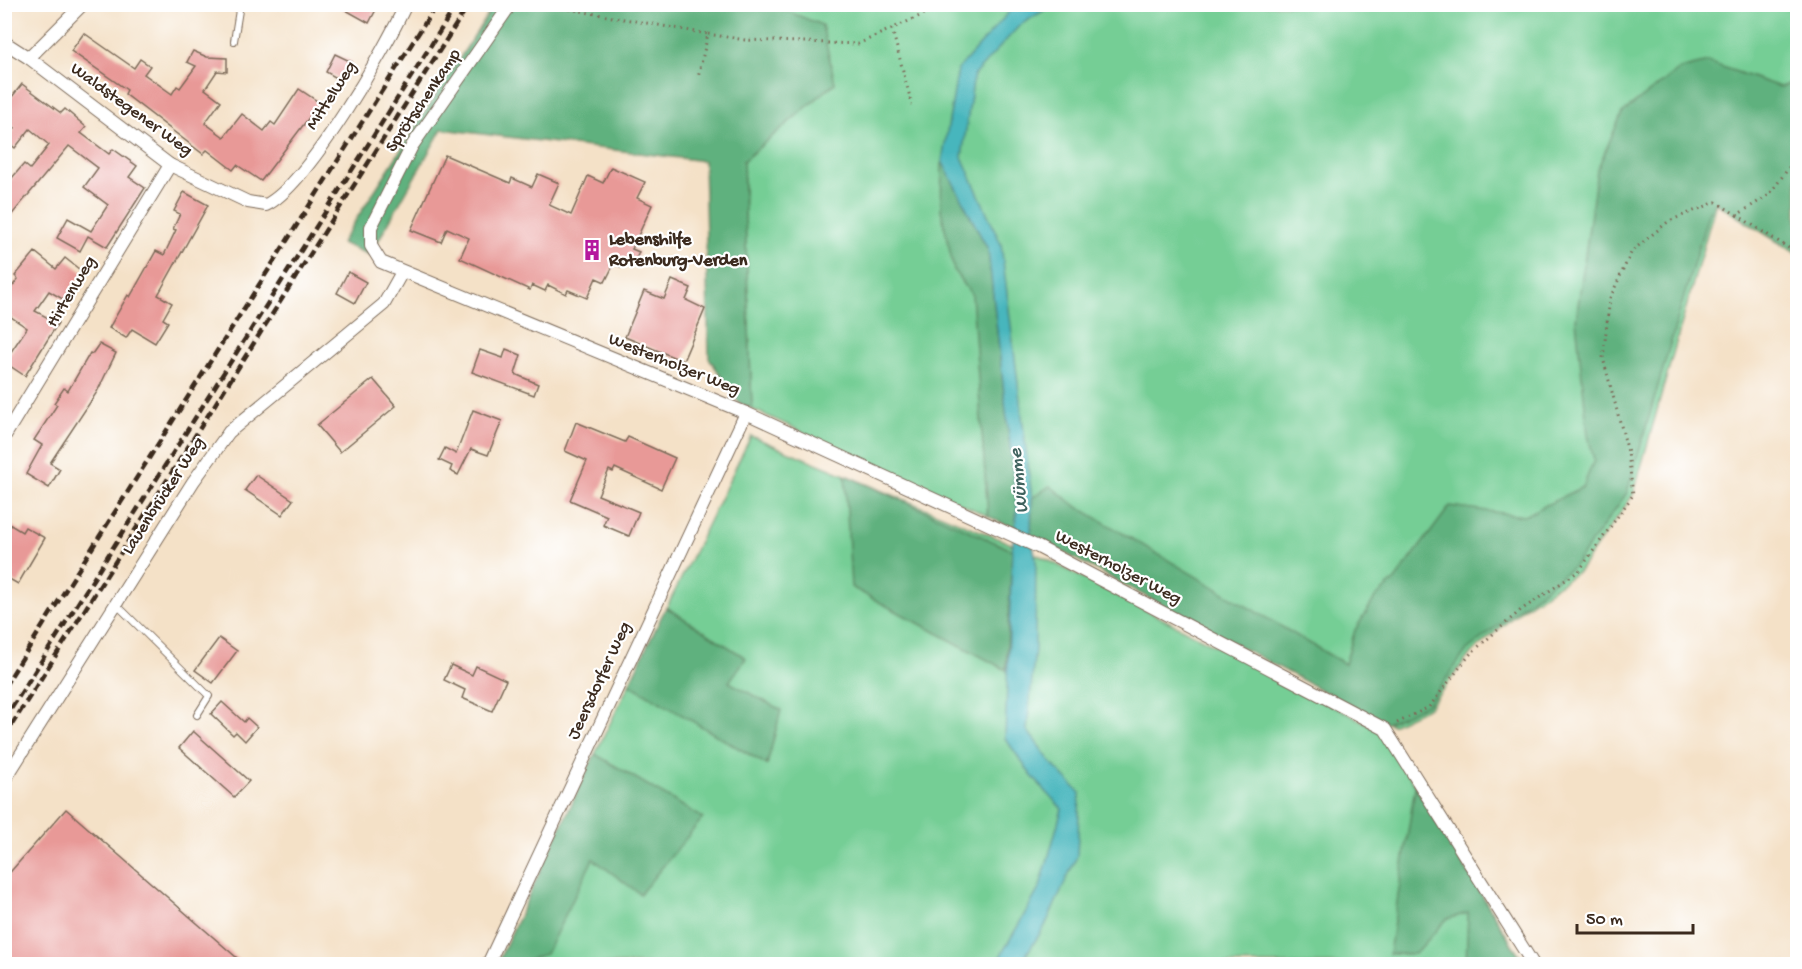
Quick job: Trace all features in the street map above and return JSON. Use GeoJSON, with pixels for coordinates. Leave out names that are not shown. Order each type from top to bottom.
{"type":"FeatureCollection","features":[{"type":"Feature","properties":{"kind":"street"},"geometry":{"type":"LineString","coordinates":[[29,58],[83,4]]}},
{"type":"Feature","properties":{"kind":"street","name":"Mittelweg"},"geometry":{"type":"LineString","coordinates":[[276,200],[298,175],[349,105],[392,36],[406,4]]}},
{"type":"Feature","properties":{"kind":"street","name":"Sprötschenkamp"},"geometry":{"type":"LineString","coordinates":[[375,255],[369,238],[371,227],[412,146],[511,4]]}},
{"type":"Feature","properties":{"kind":"street","name":"Waldstegener Weg"},"geometry":{"type":"LineString","coordinates":[[7,49],[29,58],[171,165],[257,205],[266,205],[276,200]]}},
{"type":"Feature","properties":{"kind":"street","name":"Hirtenweg"},"geometry":{"type":"LineString","coordinates":[[4,437],[171,165]]}},
{"type":"Feature","properties":{"kind":"street","name":"Westerholzer Weg"},"geometry":{"type":"LineString","coordinates":[[375,255],[381,262],[402,272],[746,413],[1038,547],[1385,729]]}},
{"type":"Feature","properties":{"kind":"street","name":"Lauenbrücker Weg"},"geometry":{"type":"LineString","coordinates":[[4,781],[193,482],[229,432],[384,304],[402,272]]}},
{"type":"Feature","properties":{"kind":"street","name":"Jeersdorfer Weg"},"geometry":{"type":"LineString","coordinates":[[488,964],[746,413]]}},
{"type":"Feature","properties":{"kind":"street"},"geometry":{"type":"LineString","coordinates":[[1385,729],[1533,964]]}},
{"type":"Feature","properties":{"kind":"lane"},"geometry":{"type":"LineString","coordinates":[[234,41],[240,4]]}},
{"type":"Feature","properties":{"kind":"lane"},"geometry":{"type":"LineString","coordinates":[[115,604],[192,676],[209,696],[197,715]]}},
{"type":"Feature","properties":{"kind":"path"},"geometry":{"type":"LineString","coordinates":[[540,4],[745,40],[858,44],[946,4]]}},
{"type":"Feature","properties":{"kind":"path"},"geometry":{"type":"LineString","coordinates":[[892,29],[912,105]]}},
{"type":"Feature","properties":{"kind":"path"},"geometry":{"type":"LineString","coordinates":[[698,77],[708,34]]}},
{"type":"Feature","properties":{"kind":"path"},"geometry":{"type":"LineString","coordinates":[[1737,215],[1769,195],[1797,155]]}},
{"type":"Feature","properties":{"kind":"path"},"geometry":{"type":"LineString","coordinates":[[1385,729],[1429,707],[1471,653],[1521,610],[1579,571],[1633,495],[1628,452],[1603,358],[1610,298],[1632,251],[1669,221],[1716,202],[1797,254]]}},
{"type":"Feature","properties":{"kind":"green space"},"geometry":{"type":"Polygon","coordinates":[[[494,5],[772,5],[822,25],[835,83],[743,161],[752,409],[739,403],[709,358],[704,161],[442,129],[370,255],[341,243],[494,5]]]}},
{"type":"Feature","properties":{"kind":"green space"},"geometry":{"type":"Polygon","coordinates":[[[772,5],[1797,5],[1797,82],[1780,87],[1716,202],[1633,495],[1579,571],[1521,610],[1471,653],[1429,707],[1392,725],[1045,538],[987,511],[988,516],[752,409],[743,161],[835,83],[772,5]]]}},
{"type":"Feature","properties":{"kind":"green space"},"geometry":{"type":"Polygon","coordinates":[[[1708,62],[1780,87],[1797,82],[1797,254],[1716,203],[1709,211],[1627,493],[1576,564],[1467,650],[1428,704],[1385,724],[1031,535],[1032,498],[1050,486],[1076,506],[1345,664],[1355,630],[1375,598],[1395,580],[1450,506],[1524,516],[1583,487],[1594,460],[1588,435],[1576,320],[1597,170],[1622,113],[1680,69],[1708,62]]]}},
{"type":"Feature","properties":{"kind":"green space"},"geometry":{"type":"Polygon","coordinates":[[[942,161],[988,250],[1017,509],[1017,530],[988,516],[972,295],[954,271],[941,210],[942,161]]]}},
{"type":"Feature","properties":{"kind":"green space"},"geometry":{"type":"Polygon","coordinates":[[[751,436],[1040,556],[1382,731],[1524,964],[497,964],[595,754],[751,436]]]}},
{"type":"Feature","properties":{"kind":"green space"},"geometry":{"type":"Polygon","coordinates":[[[845,475],[1012,550],[1006,670],[851,587],[845,475]]]}},
{"type":"Feature","properties":{"kind":"green space"},"geometry":{"type":"Polygon","coordinates":[[[666,607],[746,658],[729,682],[781,710],[767,765],[629,684],[666,607]]]}},
{"type":"Feature","properties":{"kind":"green space"},"geometry":{"type":"Polygon","coordinates":[[[595,754],[703,818],[640,894],[593,859],[546,954],[514,964],[497,964],[595,754]]]}},
{"type":"Feature","properties":{"kind":"green space"},"geometry":{"type":"Polygon","coordinates":[[[1415,787],[1524,964],[1466,964],[1468,913],[1447,919],[1415,954],[1389,954],[1415,787]]]}},
{"type":"Feature","properties":{"kind":"water","name":"Wümme"},"geometry":{"type":"Polygon","coordinates":[[[1020,5],[1053,5],[1020,25],[974,75],[962,157],[1001,244],[1032,498],[1031,535],[1036,559],[1035,649],[1027,730],[1053,765],[1080,793],[1077,856],[1045,926],[1020,964],[996,964],[1040,887],[1062,809],[1031,775],[1005,738],[1012,550],[1017,509],[988,250],[942,161],[958,69],[1010,11],[1020,5]]]}},
{"type":"Feature","properties":{"kind":"building"},"geometry":{"type":"Polygon","coordinates":[[[335,4],[379,4],[369,23],[335,4]]]}},
{"type":"Feature","properties":{"kind":"building"},"geometry":{"type":"Polygon","coordinates":[[[84,33],[134,68],[140,59],[150,66],[144,74],[172,94],[177,86],[180,88],[196,66],[187,62],[193,51],[207,57],[227,58],[227,72],[217,71],[205,89],[221,101],[205,123],[224,137],[242,114],[264,131],[271,122],[275,125],[299,89],[320,103],[261,181],[237,165],[233,170],[207,150],[203,154],[125,94],[127,90],[71,51],[84,33]]]}},
{"type":"Feature","properties":{"kind":"building"},"geometry":{"type":"Polygon","coordinates":[[[335,54],[352,62],[342,81],[326,72],[335,54]]]}},
{"type":"Feature","properties":{"kind":"building"},"geometry":{"type":"Polygon","coordinates":[[[22,84],[61,113],[65,109],[86,127],[81,133],[109,154],[113,149],[137,166],[129,177],[145,188],[107,247],[88,236],[80,251],[57,238],[68,218],[91,231],[108,205],[84,187],[98,168],[69,146],[4,224],[4,187],[24,164],[30,169],[49,145],[30,129],[15,148],[5,140],[15,128],[4,120],[4,107],[22,84]]]}},
{"type":"Feature","properties":{"kind":"building"},"geometry":{"type":"Polygon","coordinates":[[[445,155],[510,183],[512,178],[532,187],[538,174],[559,183],[549,205],[571,215],[588,176],[603,183],[611,167],[645,182],[637,198],[652,205],[632,249],[639,252],[633,266],[624,262],[621,267],[614,264],[605,282],[596,278],[587,298],[568,290],[566,294],[548,285],[545,291],[532,285],[530,290],[460,258],[469,238],[447,228],[441,242],[411,230],[445,155]]]}},
{"type":"Feature","properties":{"kind":"building"},"geometry":{"type":"Polygon","coordinates":[[[184,192],[208,205],[158,295],[172,303],[163,319],[168,322],[155,343],[132,329],[126,338],[109,328],[156,251],[164,255],[176,230],[173,229],[180,214],[174,211],[184,192]]]}},
{"type":"Feature","properties":{"kind":"building"},"geometry":{"type":"Polygon","coordinates":[[[35,252],[56,269],[65,258],[84,273],[70,290],[72,291],[66,301],[49,291],[35,311],[58,323],[25,376],[4,362],[27,328],[4,312],[4,297],[18,279],[15,276],[35,252]]]}},
{"type":"Feature","properties":{"kind":"building"},"geometry":{"type":"Polygon","coordinates":[[[348,272],[366,282],[355,303],[337,293],[348,272]]]}},
{"type":"Feature","properties":{"kind":"building"},"geometry":{"type":"Polygon","coordinates":[[[672,280],[691,288],[686,300],[705,309],[683,361],[625,337],[644,291],[664,299],[672,280]]]}},
{"type":"Feature","properties":{"kind":"building"},"geometry":{"type":"Polygon","coordinates":[[[99,344],[116,353],[97,392],[50,463],[60,469],[49,488],[26,474],[42,445],[34,440],[57,405],[54,403],[64,388],[68,391],[90,353],[92,354],[99,344]]]}},
{"type":"Feature","properties":{"kind":"building"},"geometry":{"type":"Polygon","coordinates":[[[506,349],[521,355],[515,374],[538,384],[534,395],[472,372],[480,350],[503,358],[506,349]]]}},
{"type":"Feature","properties":{"kind":"building"},"geometry":{"type":"Polygon","coordinates":[[[373,379],[396,406],[340,452],[317,425],[373,379]]]}},
{"type":"Feature","properties":{"kind":"building"},"geometry":{"type":"Polygon","coordinates":[[[473,410],[502,421],[488,455],[471,449],[458,475],[450,471],[452,466],[439,460],[445,448],[456,454],[473,410]]]}},
{"type":"Feature","properties":{"kind":"building"},"geometry":{"type":"Polygon","coordinates":[[[576,422],[625,442],[628,437],[675,458],[661,489],[615,468],[613,472],[609,470],[598,495],[639,512],[629,536],[603,525],[607,516],[570,500],[587,461],[565,451],[576,422]]]}},
{"type":"Feature","properties":{"kind":"building"},"geometry":{"type":"Polygon","coordinates":[[[256,475],[293,500],[282,515],[245,490],[256,475]]]}},
{"type":"Feature","properties":{"kind":"building"},"geometry":{"type":"Polygon","coordinates":[[[4,521],[22,532],[25,527],[45,538],[18,584],[4,576],[4,521]]]}},
{"type":"Feature","properties":{"kind":"building"},"geometry":{"type":"Polygon","coordinates":[[[219,638],[237,651],[213,683],[195,670],[219,638]]]}},
{"type":"Feature","properties":{"kind":"building"},"geometry":{"type":"Polygon","coordinates":[[[451,665],[472,675],[476,666],[506,680],[492,711],[462,698],[465,690],[444,680],[451,665]]]}},
{"type":"Feature","properties":{"kind":"building"},"geometry":{"type":"Polygon","coordinates":[[[222,702],[244,722],[247,718],[257,727],[245,741],[236,732],[233,735],[211,714],[222,702]]]}},
{"type":"Feature","properties":{"kind":"building"},"geometry":{"type":"Polygon","coordinates":[[[193,731],[249,781],[234,797],[179,748],[193,731]]]}},
{"type":"Feature","properties":{"kind":"building"},"geometry":{"type":"Polygon","coordinates":[[[66,809],[244,964],[4,964],[4,879],[66,809]]]}},
{"type":"Feature","properties":{"kind":"railway"},"geometry":{"type":"LineString","coordinates":[[4,687],[437,4]]}},
{"type":"Feature","properties":{"kind":"railway"},"geometry":{"type":"LineString","coordinates":[[4,720],[457,4]]}},
{"type":"Feature","properties":{"kind":"railway"},"geometry":{"type":"LineString","coordinates":[[4,737],[469,4]]}},
{"type":"Feature","properties":{"kind":"place","name":"Lebenshilfe Rotenburg-Verden"},"geometry":{"type":"Point","coordinates":[592,250]}}]}
